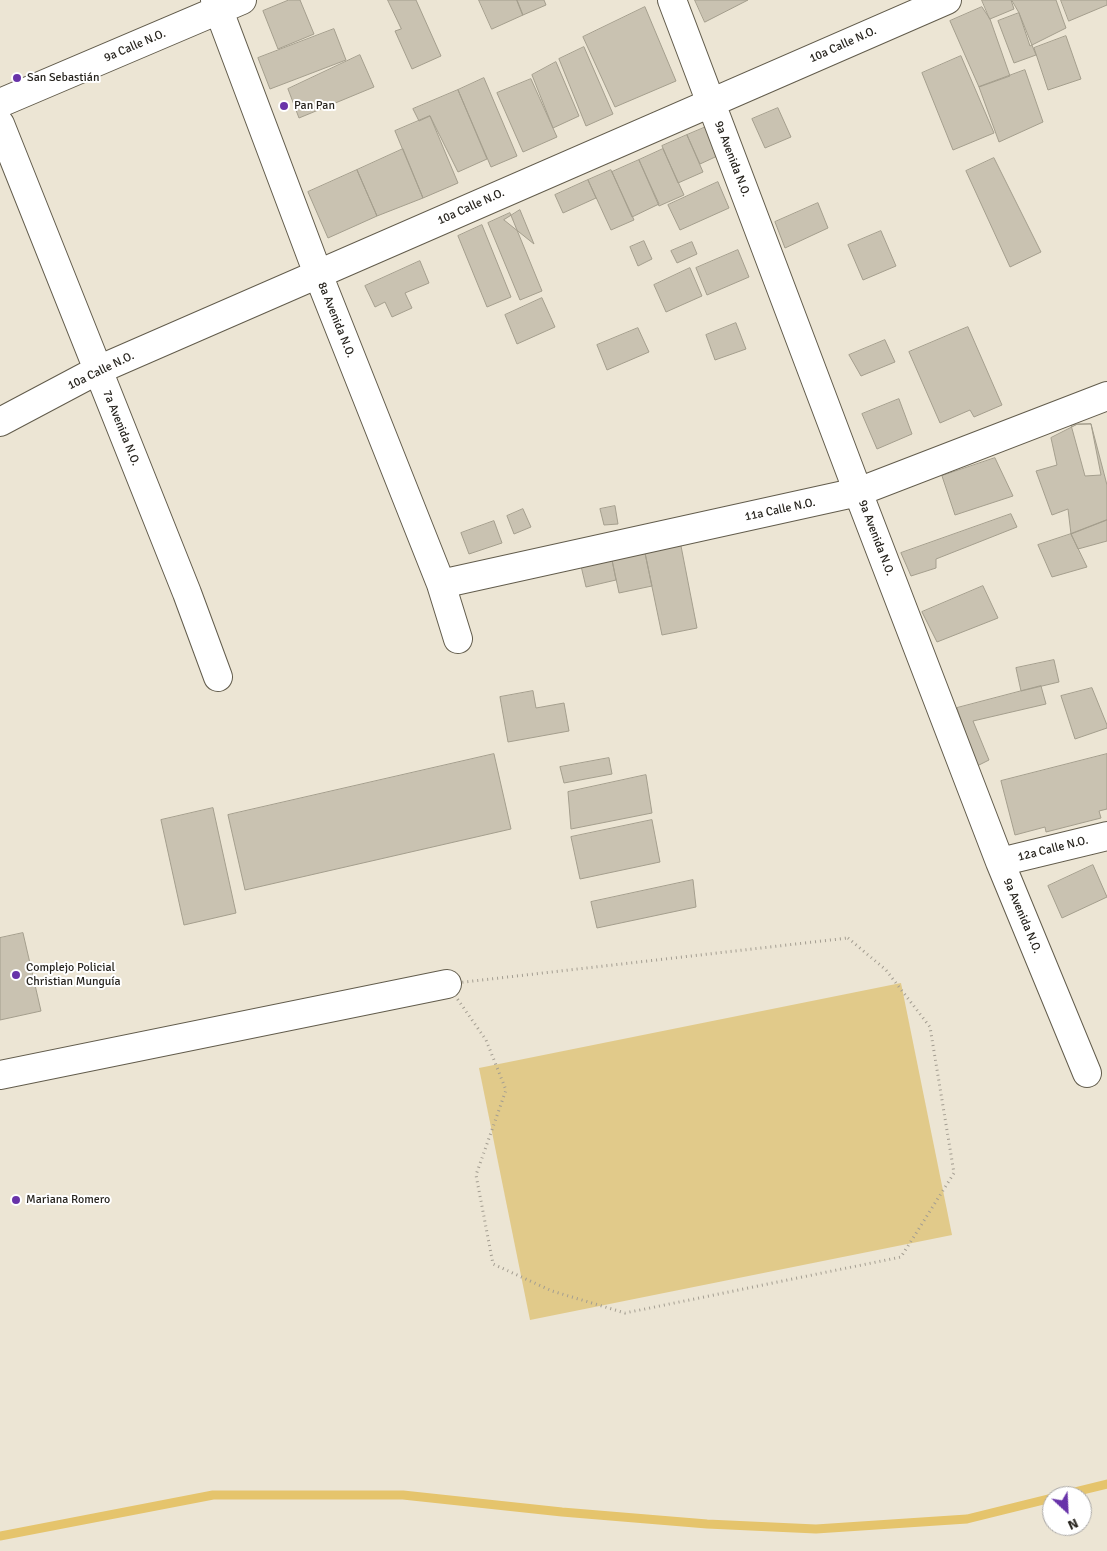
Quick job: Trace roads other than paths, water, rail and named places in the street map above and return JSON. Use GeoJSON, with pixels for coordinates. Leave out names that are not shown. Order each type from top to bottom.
{"type":"FeatureCollection","features":[{"type":"Feature","properties":{"kind":"street","name":"9a Avenida N.O."},"geometry":{"type":"LineString","coordinates":[[672,0],[1000,862],[1087,1073]]}},
{"type":"Feature","properties":{"kind":"street","name":"10a Calle N.O."},"geometry":{"type":"LineString","coordinates":[[0,422],[98,370],[947,0]]}},
{"type":"Feature","properties":{"kind":"street","name":"9a Calle N.O."},"geometry":{"type":"LineString","coordinates":[[0,103],[225,3]]}},
{"type":"Feature","properties":{"kind":"street","name":"8a Avenida N.O."},"geometry":{"type":"LineString","coordinates":[[225,3],[318,274],[441,584],[458,639]]}},
{"type":"Feature","properties":{"kind":"street","name":"7a Avenida N.O."},"geometry":{"type":"LineString","coordinates":[[0,124],[188,593],[218,677]]}},
{"type":"Feature","properties":{"kind":"street","name":"11a Calle N.O."},"geometry":{"type":"LineString","coordinates":[[441,584],[858,492],[1107,396]]}},
{"type":"Feature","properties":{"kind":"street","name":"12a Calle N.O."},"geometry":{"type":"LineString","coordinates":[[1000,862],[1107,836]]}},
{"type":"Feature","properties":{"kind":"street"},"geometry":{"type":"LineString","coordinates":[[0,1075],[447,984]]}},
{"type":"Feature","properties":{"kind":"waterway"},"geometry":{"type":"LineString","coordinates":[[1092,1488],[1107,1484]]}},
{"type":"Feature","properties":{"kind":"waterway"},"geometry":{"type":"LineString","coordinates":[[0,1536],[213,1495],[403,1495],[562,1512],[707,1524],[816,1529],[967,1519],[1042,1500]]}},
{"type":"Feature","properties":{"kind":"place","name":"San Sebastián"},"geometry":{"type":"Point","coordinates":[17,78]}},
{"type":"Feature","properties":{"kind":"place","name":"Pan Pan"},"geometry":{"type":"Point","coordinates":[284,106]}},
{"type":"Feature","properties":{"kind":"place","name":"Complejo Policial Christian Munguía"},"geometry":{"type":"Point","coordinates":[16,975]}},
{"type":"Feature","properties":{"kind":"place","name":"Mariana Romero"},"geometry":{"type":"Point","coordinates":[16,1200]}}]}
